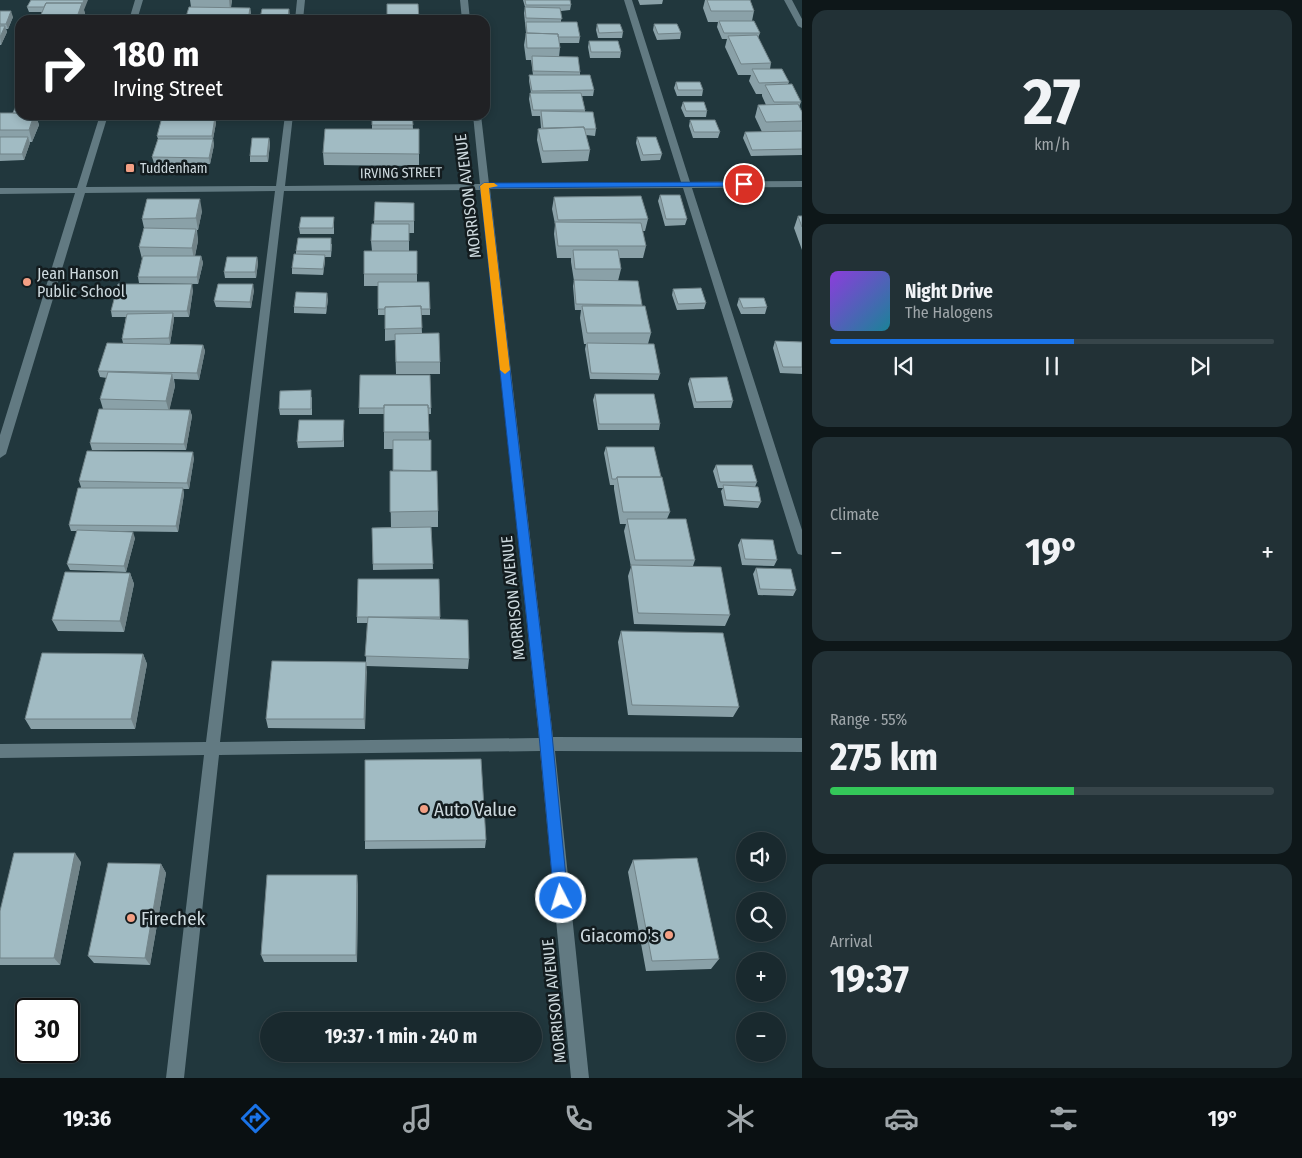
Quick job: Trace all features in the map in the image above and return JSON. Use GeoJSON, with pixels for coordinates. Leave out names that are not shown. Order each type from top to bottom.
{"type":"FeatureCollection","features":[{"type":"Feature","properties":{"kind":"street"},"geometry":{"type":"LineString","coordinates":[[134,15],[139,0]]}},
{"type":"Feature","properties":{"kind":"street"},"geometry":{"type":"LineString","coordinates":[[300,15],[301,0]]}},
{"type":"Feature","properties":{"kind":"street"},"geometry":{"type":"LineString","coordinates":[[464,0],[466,15]]}},
{"type":"Feature","properties":{"kind":"street"},"geometry":{"type":"LineString","coordinates":[[628,0],[802,550]]}},
{"type":"Feature","properties":{"kind":"street"},"geometry":{"type":"LineString","coordinates":[[788,0],[802,26]]}},
{"type":"Feature","properties":{"kind":"street"},"geometry":{"type":"LineString","coordinates":[[0,454],[103,120]]}},
{"type":"Feature","properties":{"kind":"street"},"geometry":{"type":"LineString","coordinates":[[175,1078],[212,749],[288,120]]}},
{"type":"Feature","properties":{"kind":"street","name":"MORRISON AVENUE"},"geometry":{"type":"LineString","coordinates":[[477,120],[547,744],[580,1078]]}},
{"type":"Feature","properties":{"kind":"street","name":"IRVING STREET"},"geometry":{"type":"LineString","coordinates":[[0,191],[802,184]]}},
{"type":"Feature","properties":{"kind":"street"},"geometry":{"type":"LineString","coordinates":[[0,751],[547,744],[802,745]]}},
{"type":"Feature","properties":{"kind":"building"},"geometry":{"type":"Polygon","coordinates":[[[31,0],[84,0],[82,4],[46,3],[44,7],[27,7],[31,0]]]}},
{"type":"Feature","properties":{"kind":"building"},"geometry":{"type":"Polygon","coordinates":[[[525,0],[570,0],[571,5],[526,5],[525,0]]]}},
{"type":"Feature","properties":{"kind":"building"},"geometry":{"type":"Polygon","coordinates":[[[707,0],[750,0],[754,11],[711,11],[707,0]]]}},
{"type":"Feature","properties":{"kind":"building"},"geometry":{"type":"Polygon","coordinates":[[[46,3],[82,3],[78,15],[41,15],[46,3]]]}},
{"type":"Feature","properties":{"kind":"building"},"geometry":{"type":"Polygon","coordinates":[[[387,4],[418,4],[419,15],[387,15],[387,4]]]}},
{"type":"Feature","properties":{"kind":"building"},"geometry":{"type":"Polygon","coordinates":[[[189,7],[250,8],[249,15],[187,15],[189,7]]]}},
{"type":"Feature","properties":{"kind":"building"},"geometry":{"type":"Polygon","coordinates":[[[525,7],[560,8],[562,19],[526,18],[525,7]]]}},
{"type":"Feature","properties":{"kind":"building"},"geometry":{"type":"Polygon","coordinates":[[[262,9],[289,9],[288,15],[261,15],[262,9]]]}},
{"type":"Feature","properties":{"kind":"building"},"geometry":{"type":"Polygon","coordinates":[[[0,11],[11,11],[6,24],[0,24],[0,11]]]}},
{"type":"Feature","properties":{"kind":"building"},"geometry":{"type":"Polygon","coordinates":[[[719,21],[754,21],[760,33],[724,33],[719,21]]]}},
{"type":"Feature","properties":{"kind":"building"},"geometry":{"type":"Polygon","coordinates":[[[526,22],[577,22],[580,37],[558,37],[558,34],[527,33],[526,22]]]}},
{"type":"Feature","properties":{"kind":"building"},"geometry":{"type":"Polygon","coordinates":[[[597,24],[620,24],[623,32],[599,33],[597,24]]]}},
{"type":"Feature","properties":{"kind":"building"},"geometry":{"type":"Polygon","coordinates":[[[654,24],[677,24],[681,33],[658,34],[654,24]]]}},
{"type":"Feature","properties":{"kind":"building"},"geometry":{"type":"Polygon","coordinates":[[[0,26],[5,26],[0,37],[0,26]]]}},
{"type":"Feature","properties":{"kind":"building"},"geometry":{"type":"Polygon","coordinates":[[[526,33],[558,34],[560,48],[527,48],[526,33]]]}},
{"type":"Feature","properties":{"kind":"building"},"geometry":{"type":"Polygon","coordinates":[[[757,35],[771,63],[741,64],[728,36],[757,35]]]}},
{"type":"Feature","properties":{"kind":"building"},"geometry":{"type":"Polygon","coordinates":[[[589,41],[618,41],[621,52],[591,52],[589,41]]]}},
{"type":"Feature","properties":{"kind":"building"},"geometry":{"type":"Polygon","coordinates":[[[532,56],[578,57],[580,72],[533,71],[532,56]]]}},
{"type":"Feature","properties":{"kind":"building"},"geometry":{"type":"Polygon","coordinates":[[[752,69],[782,69],[789,82],[759,83],[752,69]]]}},
{"type":"Feature","properties":{"kind":"building"},"geometry":{"type":"Polygon","coordinates":[[[529,75],[590,75],[594,90],[532,91],[529,75]]]}},
{"type":"Feature","properties":{"kind":"building"},"geometry":{"type":"Polygon","coordinates":[[[676,82],[700,82],[703,90],[678,90],[676,82]]]}},
{"type":"Feature","properties":{"kind":"building"},"geometry":{"type":"Polygon","coordinates":[[[792,84],[801,102],[774,102],[765,85],[792,84]]]}},
{"type":"Feature","properties":{"kind":"building"},"geometry":{"type":"Polygon","coordinates":[[[530,93],[581,93],[585,110],[533,110],[530,93]]]}},
{"type":"Feature","properties":{"kind":"building"},"geometry":{"type":"Polygon","coordinates":[[[683,102],[704,102],[707,111],[686,111],[683,102]]]}},
{"type":"Feature","properties":{"kind":"building"},"geometry":{"type":"Polygon","coordinates":[[[798,104],[802,112],[802,121],[766,122],[758,105],[798,104]]]}},
{"type":"Feature","properties":{"kind":"building"},"geometry":{"type":"Polygon","coordinates":[[[541,111],[593,112],[596,129],[584,129],[584,127],[543,128],[541,111]]]}},
{"type":"Feature","properties":{"kind":"building"},"geometry":{"type":"Polygon","coordinates":[[[0,113],[15,113],[15,120],[32,120],[29,130],[0,130],[0,113]]]}},
{"type":"Feature","properties":{"kind":"building"},"geometry":{"type":"Polygon","coordinates":[[[161,120],[215,120],[212,136],[157,136],[161,120]]]}},
{"type":"Feature","properties":{"kind":"building"},"geometry":{"type":"Polygon","coordinates":[[[372,120],[412,120],[413,125],[372,125],[372,120]]]}},
{"type":"Feature","properties":{"kind":"building"},"geometry":{"type":"Polygon","coordinates":[[[690,120],[715,120],[720,132],[694,132],[690,120]]]}},
{"type":"Feature","properties":{"kind":"building"},"geometry":{"type":"Polygon","coordinates":[[[584,127],[590,150],[543,151],[538,129],[584,127]]]}},
{"type":"Feature","properties":{"kind":"building"},"geometry":{"type":"Polygon","coordinates":[[[325,129],[419,129],[419,154],[323,153],[325,129]]]}},
{"type":"Feature","properties":{"kind":"building"},"geometry":{"type":"Polygon","coordinates":[[[802,131],[802,149],[752,150],[745,132],[802,131]]]}},
{"type":"Feature","properties":{"kind":"building"},"geometry":{"type":"Polygon","coordinates":[[[0,137],[28,137],[22,154],[0,154],[0,137]]]}},
{"type":"Feature","properties":{"kind":"building"},"geometry":{"type":"Polygon","coordinates":[[[637,137],[656,137],[662,154],[643,155],[637,137]]]}},
{"type":"Feature","properties":{"kind":"building"},"geometry":{"type":"Polygon","coordinates":[[[252,138],[269,138],[267,156],[250,156],[252,138]]]}},
{"type":"Feature","properties":{"kind":"building"},"geometry":{"type":"Polygon","coordinates":[[[158,139],[213,139],[209,158],[152,157],[158,139]]]}},
{"type":"Feature","properties":{"kind":"building"},"geometry":{"type":"Polygon","coordinates":[[[660,195],[680,195],[687,219],[666,219],[660,195]]]}},
{"type":"Feature","properties":{"kind":"building"},"geometry":{"type":"Polygon","coordinates":[[[641,196],[648,219],[558,220],[554,197],[641,196]]]}},
{"type":"Feature","properties":{"kind":"building"},"geometry":{"type":"Polygon","coordinates":[[[147,199],[200,199],[196,218],[142,219],[147,199]]]}},
{"type":"Feature","properties":{"kind":"building"},"geometry":{"type":"Polygon","coordinates":[[[375,202],[414,203],[414,221],[374,221],[375,202]]]}},
{"type":"Feature","properties":{"kind":"building"},"geometry":{"type":"Polygon","coordinates":[[[798,216],[802,216],[802,227],[798,216]]]}},
{"type":"Feature","properties":{"kind":"building"},"geometry":{"type":"Polygon","coordinates":[[[301,217],[334,217],[333,228],[299,228],[301,217]]]}},
{"type":"Feature","properties":{"kind":"building"},"geometry":{"type":"Polygon","coordinates":[[[555,222],[641,223],[646,246],[558,246],[555,222]]]}},
{"type":"Feature","properties":{"kind":"building"},"geometry":{"type":"Polygon","coordinates":[[[372,224],[409,224],[409,241],[371,241],[372,224]]]}},
{"type":"Feature","properties":{"kind":"building"},"geometry":{"type":"Polygon","coordinates":[[[144,228],[196,229],[192,248],[139,247],[144,228]]]}},
{"type":"Feature","properties":{"kind":"building"},"geometry":{"type":"Polygon","coordinates":[[[298,238],[331,238],[331,251],[296,251],[298,238]]]}},
{"type":"Feature","properties":{"kind":"building"},"geometry":{"type":"Polygon","coordinates":[[[573,250],[618,250],[621,269],[575,269],[573,250]]]}},
{"type":"Feature","properties":{"kind":"building"},"geometry":{"type":"Polygon","coordinates":[[[364,251],[417,251],[417,274],[364,274],[364,251]]]}},
{"type":"Feature","properties":{"kind":"building"},"geometry":{"type":"Polygon","coordinates":[[[294,254],[325,255],[323,269],[292,268],[294,254]]]}},
{"type":"Feature","properties":{"kind":"building"},"geometry":{"type":"Polygon","coordinates":[[[143,256],[201,256],[197,277],[138,277],[143,256]]]}},
{"type":"Feature","properties":{"kind":"building"},"geometry":{"type":"Polygon","coordinates":[[[227,257],[257,257],[255,272],[224,272],[227,257]]]}},
{"type":"Feature","properties":{"kind":"building"},"geometry":{"type":"Polygon","coordinates":[[[574,280],[638,281],[642,305],[576,304],[574,280]]]}},
{"type":"Feature","properties":{"kind":"building"},"geometry":{"type":"Polygon","coordinates":[[[378,282],[429,282],[430,309],[421,309],[421,306],[385,307],[385,309],[378,309],[378,282]]]}},
{"type":"Feature","properties":{"kind":"building"},"geometry":{"type":"Polygon","coordinates":[[[118,284],[192,284],[187,311],[111,311],[118,284]]]}},
{"type":"Feature","properties":{"kind":"building"},"geometry":{"type":"Polygon","coordinates":[[[218,284],[253,284],[250,302],[214,301],[218,284]]]}},
{"type":"Feature","properties":{"kind":"building"},"geometry":{"type":"Polygon","coordinates":[[[701,288],[706,303],[678,304],[673,289],[701,288]]]}},
{"type":"Feature","properties":{"kind":"building"},"geometry":{"type":"Polygon","coordinates":[[[296,292],[327,293],[326,308],[294,307],[296,292]]]}},
{"type":"Feature","properties":{"kind":"building"},"geometry":{"type":"Polygon","coordinates":[[[739,298],[764,298],[767,307],[743,308],[739,298]]]}},
{"type":"Feature","properties":{"kind":"building"},"geometry":{"type":"Polygon","coordinates":[[[421,306],[422,328],[385,329],[385,307],[421,306]]]}},
{"type":"Feature","properties":{"kind":"building"},"geometry":{"type":"Polygon","coordinates":[[[582,306],[645,306],[651,333],[587,333],[582,306]]]}},
{"type":"Feature","properties":{"kind":"building"},"geometry":{"type":"Polygon","coordinates":[[[173,313],[169,338],[122,339],[127,314],[173,313]]]}},
{"type":"Feature","properties":{"kind":"building"},"geometry":{"type":"Polygon","coordinates":[[[439,333],[440,362],[396,362],[395,334],[439,333]]]}},
{"type":"Feature","properties":{"kind":"building"},"geometry":{"type":"Polygon","coordinates":[[[775,341],[802,342],[802,367],[783,367],[775,341]]]}},
{"type":"Feature","properties":{"kind":"building"},"geometry":{"type":"Polygon","coordinates":[[[107,343],[203,345],[197,373],[98,371],[107,343]]]}},
{"type":"Feature","properties":{"kind":"building"},"geometry":{"type":"Polygon","coordinates":[[[587,343],[654,344],[660,374],[591,373],[587,343]]]}},
{"type":"Feature","properties":{"kind":"building"},"geometry":{"type":"Polygon","coordinates":[[[108,372],[172,374],[166,401],[100,399],[108,372]]]}},
{"type":"Feature","properties":{"kind":"building"},"geometry":{"type":"Polygon","coordinates":[[[360,375],[430,375],[431,408],[428,408],[428,405],[384,405],[384,408],[359,408],[360,375]]]}},
{"type":"Feature","properties":{"kind":"building"},"geometry":{"type":"Polygon","coordinates":[[[727,377],[733,401],[696,402],[690,378],[727,377]]]}},
{"type":"Feature","properties":{"kind":"building"},"geometry":{"type":"Polygon","coordinates":[[[311,390],[311,409],[279,409],[280,391],[311,390]]]}},
{"type":"Feature","properties":{"kind":"building"},"geometry":{"type":"Polygon","coordinates":[[[595,394],[654,394],[660,424],[599,424],[595,394]]]}},
{"type":"Feature","properties":{"kind":"building"},"geometry":{"type":"Polygon","coordinates":[[[384,405],[428,405],[429,432],[384,432],[384,405]]]}},
{"type":"Feature","properties":{"kind":"building"},"geometry":{"type":"Polygon","coordinates":[[[99,409],[190,410],[184,444],[90,443],[99,409]]]}},
{"type":"Feature","properties":{"kind":"building"},"geometry":{"type":"Polygon","coordinates":[[[299,420],[344,420],[343,441],[297,442],[299,420]]]}},
{"type":"Feature","properties":{"kind":"building"},"geometry":{"type":"Polygon","coordinates":[[[393,440],[431,440],[431,471],[393,470],[393,440]]]}},
{"type":"Feature","properties":{"kind":"building"},"geometry":{"type":"Polygon","coordinates":[[[606,447],[654,447],[661,477],[617,477],[612,479],[606,447]]]}},
{"type":"Feature","properties":{"kind":"building"},"geometry":{"type":"Polygon","coordinates":[[[87,451],[193,452],[187,483],[79,481],[87,451]]]}},
{"type":"Feature","properties":{"kind":"building"},"geometry":{"type":"Polygon","coordinates":[[[716,465],[752,465],[757,482],[720,482],[716,465]]]}},
{"type":"Feature","properties":{"kind":"building"},"geometry":{"type":"Polygon","coordinates":[[[390,471],[437,471],[438,511],[390,512],[390,471]]]}},
{"type":"Feature","properties":{"kind":"building"},"geometry":{"type":"Polygon","coordinates":[[[617,477],[662,477],[670,512],[623,512],[617,477]]]}},
{"type":"Feature","properties":{"kind":"building"},"geometry":{"type":"Polygon","coordinates":[[[723,485],[758,487],[761,502],[726,500],[723,485]]]}},
{"type":"Feature","properties":{"kind":"building"},"geometry":{"type":"Polygon","coordinates":[[[78,488],[183,488],[176,526],[69,525],[78,488]]]}},
{"type":"Feature","properties":{"kind":"building"},"geometry":{"type":"Polygon","coordinates":[[[627,519],[686,519],[695,560],[635,560],[627,519]]]}},
{"type":"Feature","properties":{"kind":"building"},"geometry":{"type":"Polygon","coordinates":[[[431,527],[433,564],[373,564],[372,528],[431,527]]]}},
{"type":"Feature","properties":{"kind":"building"},"geometry":{"type":"Polygon","coordinates":[[[77,530],[133,532],[124,566],[67,564],[77,530]]]}},
{"type":"Feature","properties":{"kind":"building"},"geometry":{"type":"Polygon","coordinates":[[[741,539],[773,540],[777,560],[745,559],[741,539]]]}},
{"type":"Feature","properties":{"kind":"building"},"geometry":{"type":"Polygon","coordinates":[[[631,565],[721,567],[730,615],[638,613],[631,565]]]}},
{"type":"Feature","properties":{"kind":"building"},"geometry":{"type":"Polygon","coordinates":[[[756,568],[791,569],[796,590],[760,589],[756,568]]]}},
{"type":"Feature","properties":{"kind":"building"},"geometry":{"type":"Polygon","coordinates":[[[65,572],[130,573],[120,621],[52,620],[65,572]]]}},
{"type":"Feature","properties":{"kind":"building"},"geometry":{"type":"Polygon","coordinates":[[[358,579],[439,579],[440,617],[357,617],[358,579]]]}},
{"type":"Feature","properties":{"kind":"building"},"geometry":{"type":"Polygon","coordinates":[[[368,617],[468,620],[469,659],[365,656],[368,617]]]}},
{"type":"Feature","properties":{"kind":"building"},"geometry":{"type":"Polygon","coordinates":[[[621,631],[723,633],[739,707],[632,705],[621,631]]]}},
{"type":"Feature","properties":{"kind":"building"},"geometry":{"type":"Polygon","coordinates":[[[42,653],[143,654],[131,719],[25,719],[42,653]]]}},
{"type":"Feature","properties":{"kind":"building"},"geometry":{"type":"Polygon","coordinates":[[[272,661],[366,662],[364,719],[266,719],[272,661]]]}},
{"type":"Feature","properties":{"kind":"building","name":"Auto Value"},"geometry":{"type":"Polygon","coordinates":[[[481,759],[486,840],[365,841],[365,760],[481,759]]]}},
{"type":"Feature","properties":{"kind":"building"},"geometry":{"type":"Polygon","coordinates":[[[14,853],[75,853],[54,958],[0,958],[0,911],[14,853]]]}},
{"type":"Feature","properties":{"kind":"building"},"geometry":{"type":"Polygon","coordinates":[[[697,858],[719,959],[652,961],[633,860],[697,858]]]}},
{"type":"Feature","properties":{"kind":"building","name":"Firechek"},"geometry":{"type":"Polygon","coordinates":[[[108,863],[161,864],[145,958],[88,956],[108,863]]]}},
{"type":"Feature","properties":{"kind":"building"},"geometry":{"type":"Polygon","coordinates":[[[267,875],[357,875],[356,955],[261,955],[267,875]]]}},
{"type":"Feature","properties":{"kind":"slow traffic"},"geometry":{"type":"LineString","coordinates":[[494,186],[484,186],[505,370]]}},
{"type":"Feature","properties":{"kind":"place","name":"Tuddenham"},"geometry":{"type":"Point","coordinates":[130,168]}},
{"type":"Feature","properties":{"kind":"place","name":"Jean Hanson Public School"},"geometry":{"type":"Point","coordinates":[27,282]}},
{"type":"Feature","properties":{"kind":"place","name":"Auto Value"},"geometry":{"type":"Point","coordinates":[424,809]}},
{"type":"Feature","properties":{"kind":"place","name":"Firechek"},"geometry":{"type":"Point","coordinates":[131,918]}},
{"type":"Feature","properties":{"kind":"place","name":"Giacomo's"},"geometry":{"type":"Point","coordinates":[669,935]}},
{"type":"Feature","properties":{"kind":"route"},"geometry":{"type":"LineString","coordinates":[[561,898],[544,724],[484,186],[744,184]]}}]}
